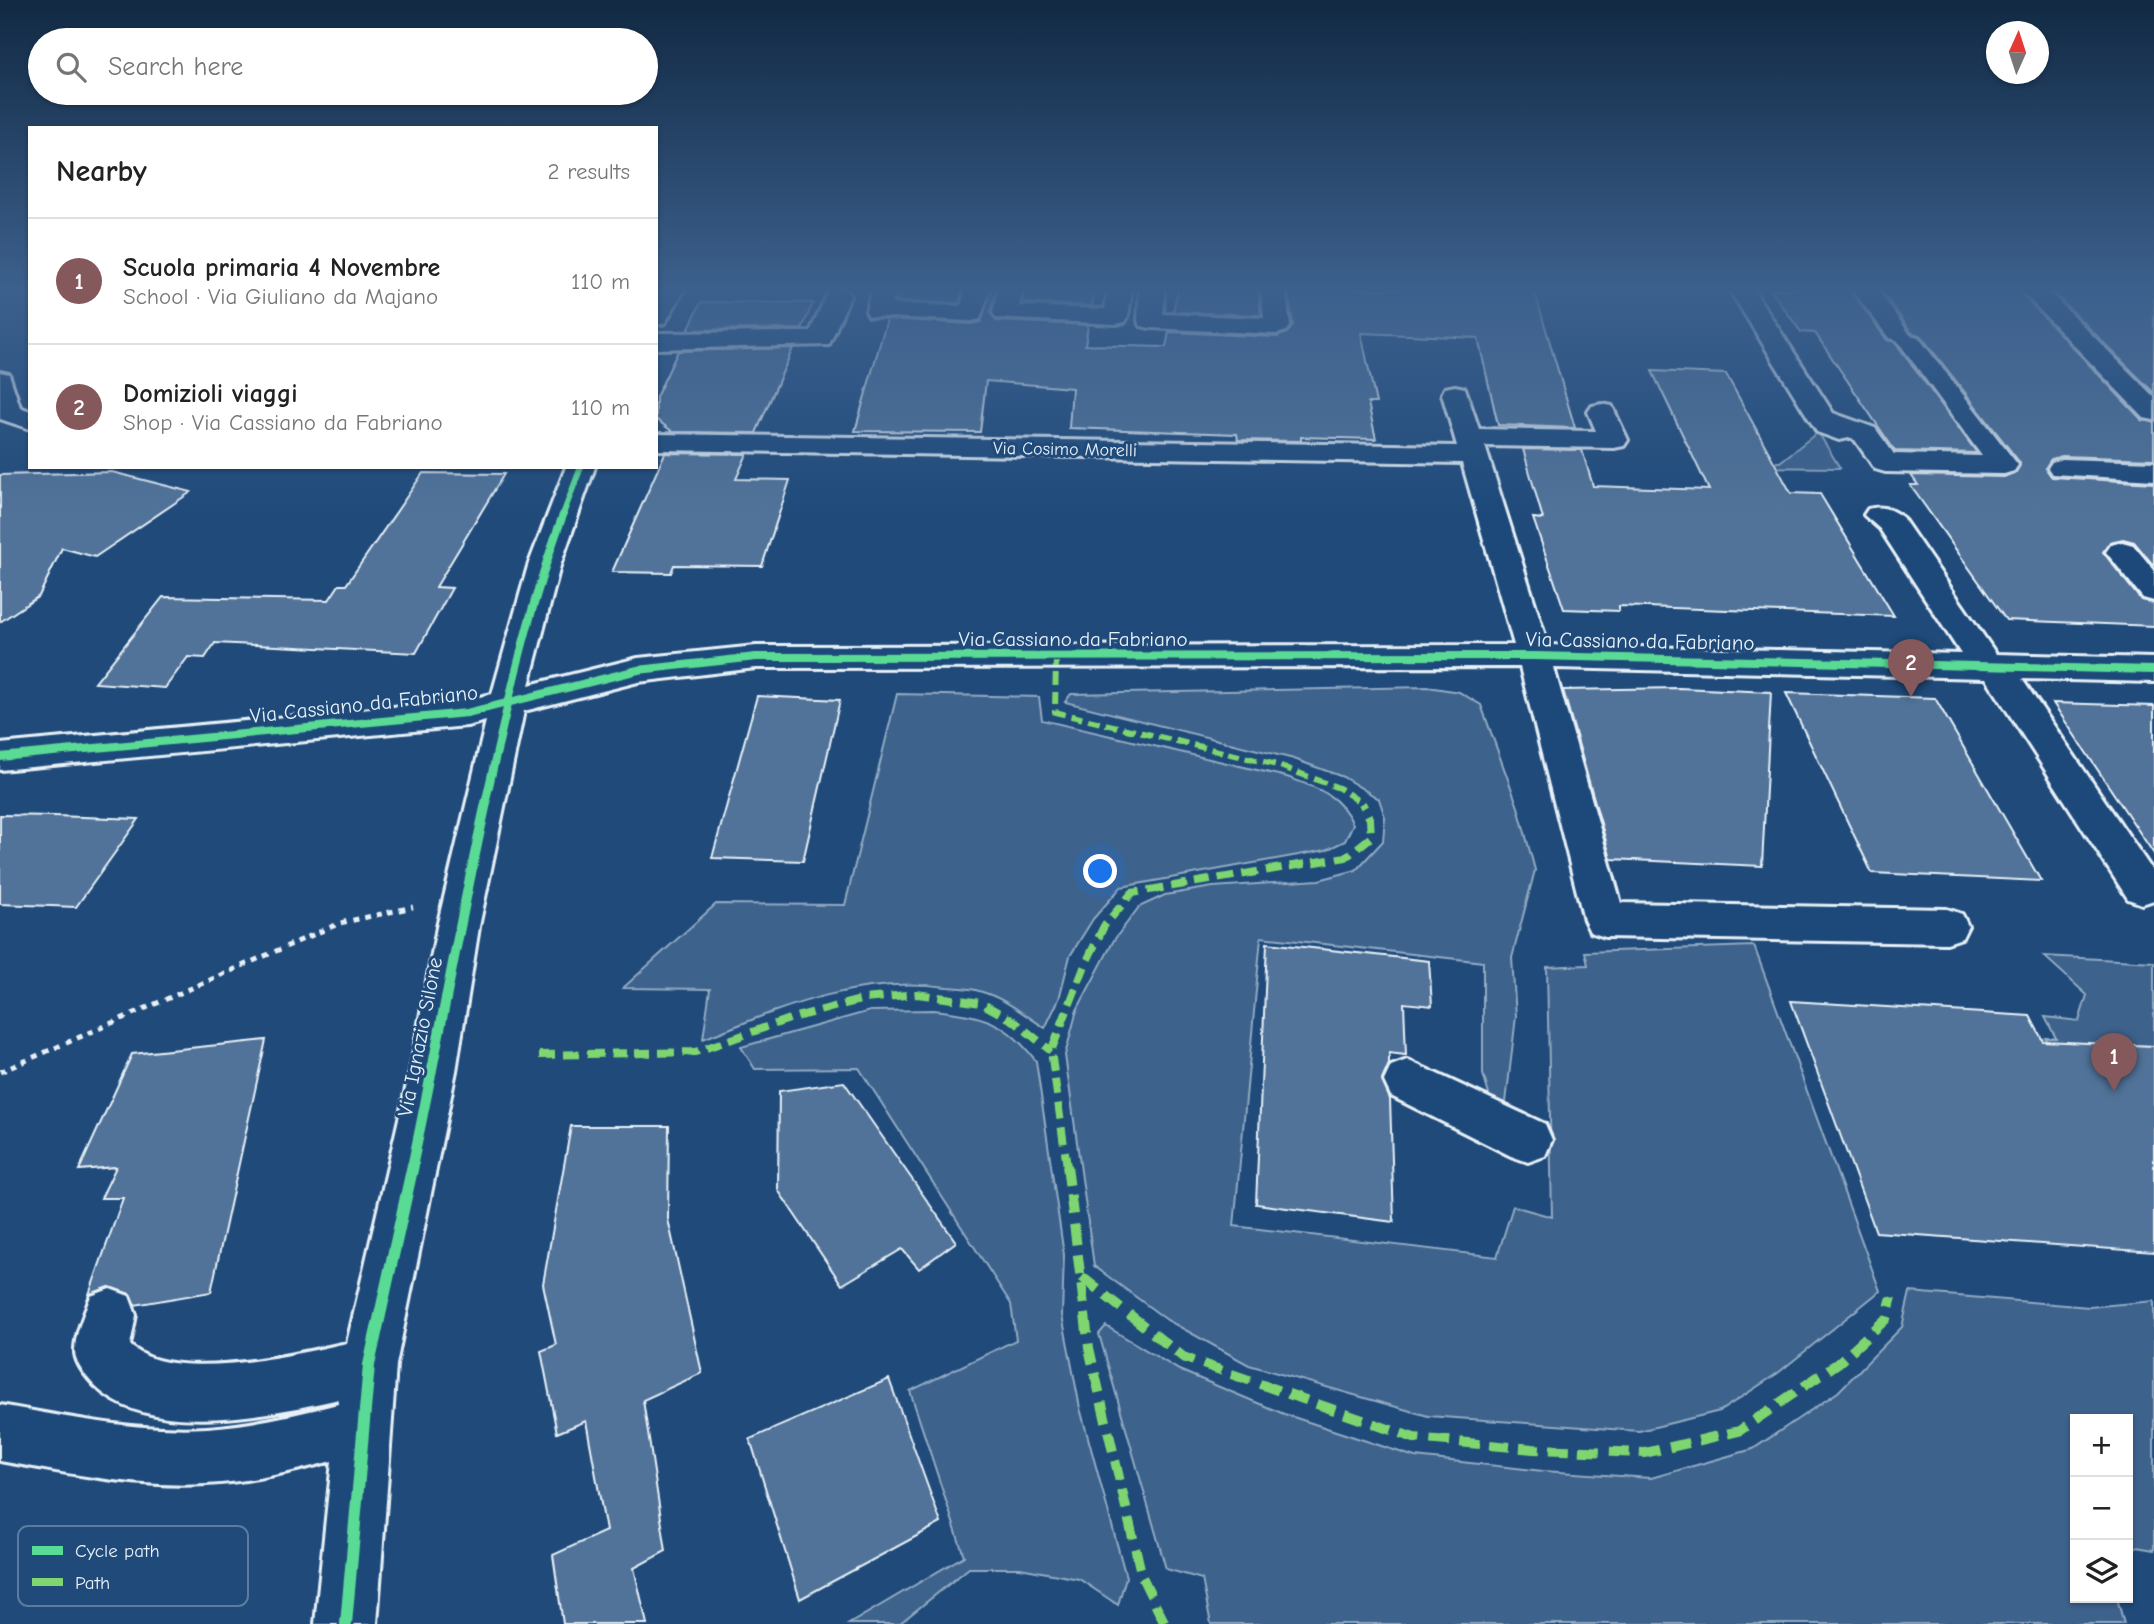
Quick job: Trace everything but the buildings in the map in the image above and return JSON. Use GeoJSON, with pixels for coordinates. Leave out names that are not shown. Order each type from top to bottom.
{"type":"FeatureCollection","features":[{"type":"Feature","properties":{"kind":"street"},"geometry":{"type":"LineString","coordinates":[[1789,365],[1829,427],[1865,433],[1885,463],[2004,465],[1925,365]]}},
{"type":"Feature","properties":{"kind":"street"},"geometry":{"type":"LineString","coordinates":[[2107,365],[2154,412]]}},
{"type":"Feature","properties":{"kind":"street"},"geometry":{"type":"LineString","coordinates":[[0,380],[7,412],[28,420]]}},
{"type":"Feature","properties":{"kind":"street"},"geometry":{"type":"LineString","coordinates":[[1455,394],[1534,656]]}},
{"type":"Feature","properties":{"kind":"street","name":"Via Cosimo Morelli"},"geometry":{"type":"LineString","coordinates":[[658,442],[1471,446],[1614,440],[1602,412]]}},
{"type":"Feature","properties":{"kind":"street"},"geometry":{"type":"LineString","coordinates":[[2062,468],[2154,471]]}},
{"type":"Feature","properties":{"kind":"street","name":"Via Ignazio Silone"},"geometry":{"type":"LineString","coordinates":[[346,1624],[369,1365],[433,1071],[463,903],[507,705],[544,566],[579,469]]}},
{"type":"Feature","properties":{"kind":"street"},"geometry":{"type":"LineString","coordinates":[[1888,518],[2142,888]]}},
{"type":"Feature","properties":{"kind":"street"},"geometry":{"type":"LineString","coordinates":[[2122,552],[2154,591]]}},
{"type":"Feature","properties":{"kind":"street","name":"Via Cassiano da Fabriano"},"geometry":{"type":"LineString","coordinates":[[1534,656],[1605,920],[1947,926]]}},
{"type":"Feature","properties":{"kind":"street","name":"Via Cassiano da Fabriano"},"geometry":{"type":"LineString","coordinates":[[0,757],[467,713],[638,670],[756,657],[1534,656],[2154,670]]}},
{"type":"Feature","properties":{"kind":"street"},"geometry":{"type":"LineString","coordinates":[[1407,1081],[1528,1140]]}},
{"type":"Feature","properties":{"kind":"street"},"geometry":{"type":"LineString","coordinates":[[110,1315],[102,1354],[127,1379],[166,1391],[250,1390],[369,1365]]}},
{"type":"Feature","properties":{"kind":"street"},"geometry":{"type":"LineString","coordinates":[[0,1433],[108,1452],[207,1457],[295,1443],[364,1425]]}},
{"type":"Feature","properties":{"kind":"path"},"geometry":{"type":"LineString","coordinates":[[0,1072],[340,923],[407,908],[463,903]]}},
{"type":"Feature","properties":{"kind":"shaded area"},"geometry":{"type":"Polygon","coordinates":[[[1818,432],[1840,468],[1730,467],[1727,461],[1780,462],[1818,432]]]}},
{"type":"Feature","properties":{"kind":"shaded area"},"geometry":{"type":"Polygon","coordinates":[[[1428,687],[1459,692],[1481,705],[1518,807],[1535,870],[1512,958],[1516,1016],[1505,1111],[1494,1112],[1483,1074],[1483,962],[1261,937],[1234,1226],[1497,1257],[1513,1206],[1552,1217],[1547,967],[1588,965],[1585,952],[1754,946],[1880,1291],[1778,1373],[1720,1411],[1639,1431],[1428,1416],[1249,1365],[1167,1320],[1094,1266],[1065,1055],[1077,1010],[1114,940],[1139,907],[1165,895],[1213,887],[1319,880],[1356,870],[1383,841],[1385,817],[1379,799],[1343,777],[1294,759],[1065,702],[1071,694],[1428,687]]]}},
{"type":"Feature","properties":{"kind":"shaded area"},"geometry":{"type":"Polygon","coordinates":[[[897,694],[1039,697],[1042,720],[1287,777],[1326,793],[1341,806],[1353,824],[1345,841],[1326,850],[1121,887],[1093,919],[1070,956],[1059,999],[1045,1028],[997,997],[975,990],[914,984],[822,996],[703,1039],[710,989],[623,988],[716,904],[845,905],[897,694]]]}},
{"type":"Feature","properties":{"kind":"shaded area"},"geometry":{"type":"Polygon","coordinates":[[[2044,956],[2154,962],[2154,1046],[2057,1059],[2045,1038],[2056,1038],[2045,1017],[2079,1021],[2087,995],[2044,956]]]}},
{"type":"Feature","properties":{"kind":"shaded area"},"geometry":{"type":"Polygon","coordinates":[[[934,1010],[992,1022],[1014,1037],[1036,1061],[1064,1255],[1062,1315],[1080,1408],[1126,1577],[1118,1605],[1079,1579],[1020,1568],[969,1568],[899,1624],[849,1624],[964,1556],[910,1391],[1016,1340],[1011,1304],[859,1068],[755,1069],[741,1047],[870,1011],[934,1010]]]}},
{"type":"Feature","properties":{"kind":"shaded area"},"geometry":{"type":"Polygon","coordinates":[[[1910,1292],[2089,1307],[2154,1301],[2154,1550],[2133,1546],[2133,1414],[2070,1414],[2070,1603],[2118,1603],[2124,1624],[1211,1624],[1202,1579],[1166,1569],[1099,1334],[1106,1326],[1179,1370],[1284,1414],[1415,1457],[1543,1471],[1651,1478],[1753,1449],[1838,1392],[1902,1327],[1910,1292]]]}},
{"type":"Feature","properties":{"kind":"marked path"},"geometry":{"type":"LineString","coordinates":[[1056,656],[1055,712],[1277,765],[1339,788],[1362,802],[1370,819],[1371,837],[1346,857],[1132,893],[1104,926],[1086,963],[1051,1051],[1089,1348],[1142,1577],[1165,1624]]}},
{"type":"Feature","properties":{"kind":"marked path"},"geometry":{"type":"LineString","coordinates":[[539,1055],[695,1052],[792,1018],[864,999],[917,994],[981,1003],[1014,1021],[1051,1051]]}},
{"type":"Feature","properties":{"kind":"marked path"},"geometry":{"type":"LineString","coordinates":[[1082,1277],[1183,1357],[1414,1438],[1533,1449],[1645,1453],[1739,1431],[1838,1363],[1886,1319],[1892,1297]]}},
{"type":"Feature","properties":{"kind":"cycle path"},"geometry":{"type":"LineString","coordinates":[[346,1624],[369,1365],[433,1071],[458,927],[513,679],[544,566],[580,469]]}},
{"type":"Feature","properties":{"kind":"cycle path"},"geometry":{"type":"LineString","coordinates":[[0,757],[467,713],[638,670],[756,657],[1534,656],[2154,670]]}},
{"type":"Feature","properties":{"kind":"place","name":"Domizioli viaggi"},"geometry":{"type":"Point","coordinates":[1911,697]}},
{"type":"Feature","properties":{"kind":"place","name":"Scuola primaria 4 Novembre"},"geometry":{"type":"Point","coordinates":[2114,1091]}}]}
